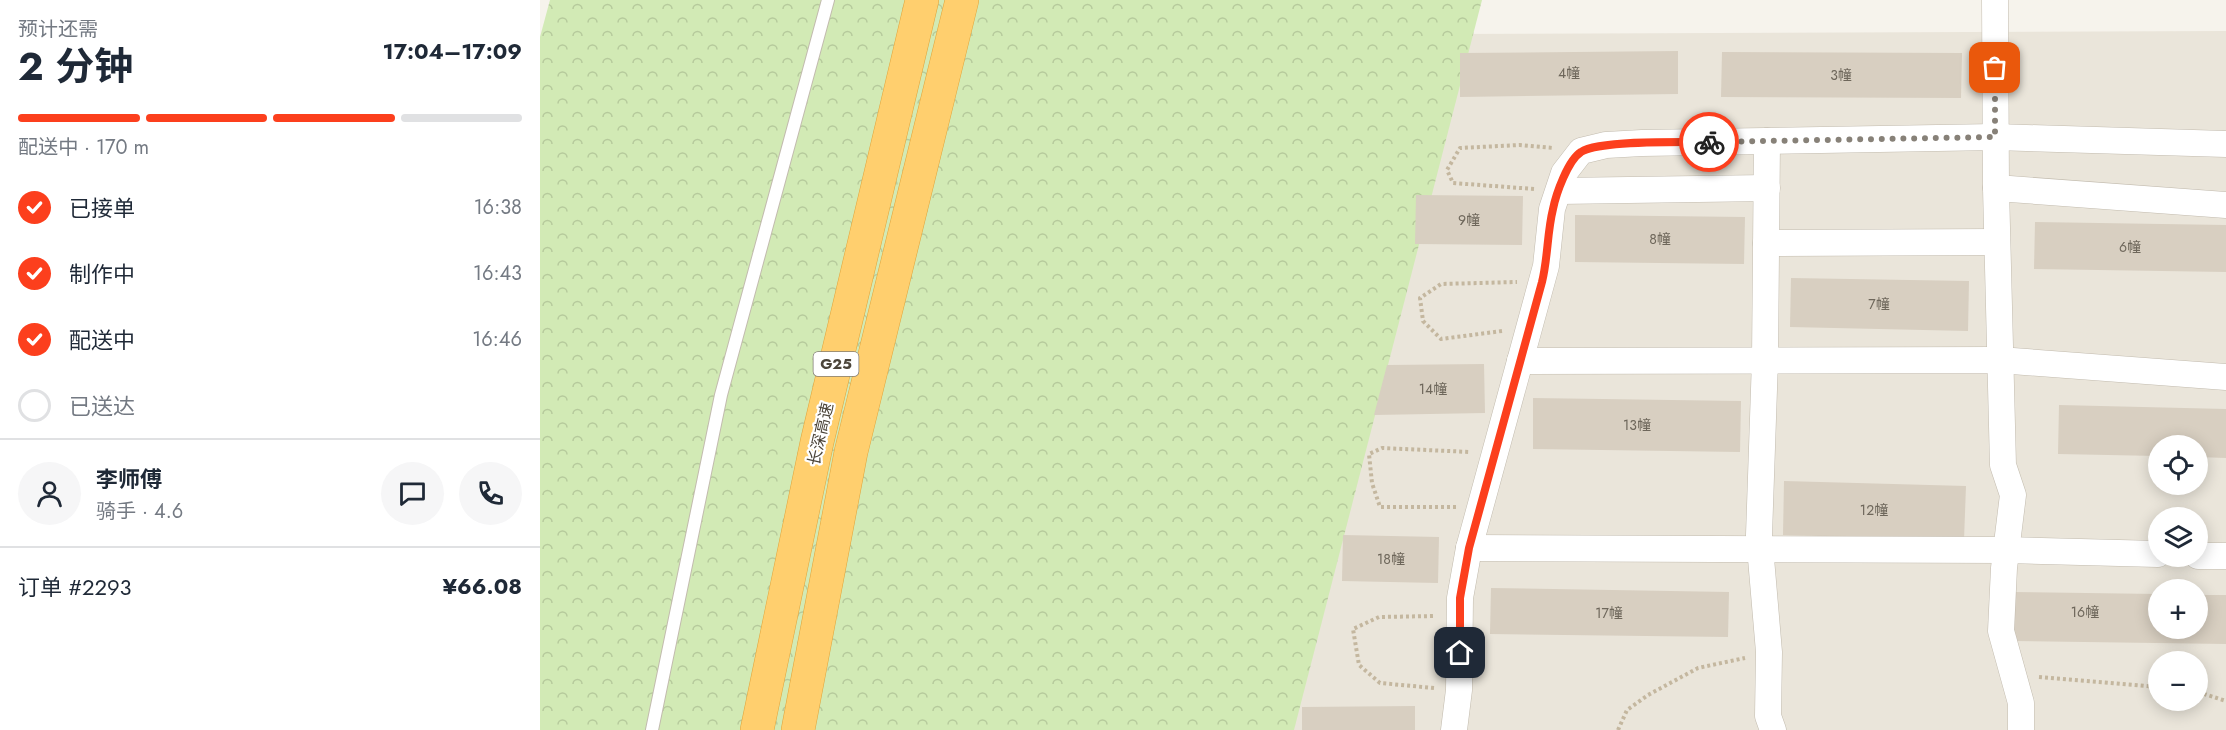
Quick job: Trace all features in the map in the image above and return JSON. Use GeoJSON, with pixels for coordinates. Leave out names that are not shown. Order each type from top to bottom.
{"type":"FeatureCollection","features":[{"type":"Feature","properties":{"kind":"highway","name":"长深高速"},"geometry":{"type":"LineString","coordinates":[[757,730],[817,442],[922,0]]}},
{"type":"Feature","properties":{"kind":"highway","name":"G25"},"geometry":{"type":"LineString","coordinates":[[798,730],[851,452],[962,0]]}},
{"type":"Feature","properties":{"kind":"street"},"geometry":{"type":"LineString","coordinates":[[1995,0],[1999,360],[2003,465],[2013,495],[2006,550],[2001,631],[2021,703],[2021,730]]}},
{"type":"Feature","properties":{"kind":"street"},"geometry":{"type":"LineString","coordinates":[[1454,730],[1459,690],[1460,598],[1469,548],[1546,266],[1552,209],[1564,173],[1581,152],[1606,145],[1642,143],[1995,137],[2226,144]]}},
{"type":"Feature","properties":{"kind":"street"},"geometry":{"type":"LineString","coordinates":[[1767,141],[1765,360],[1759,535],[1769,652],[1768,716],[1773,730]]}},
{"type":"Feature","properties":{"kind":"street"},"geometry":{"type":"LineString","coordinates":[[1558,190],[1767,188]]}},
{"type":"Feature","properties":{"kind":"street"},"geometry":{"type":"LineString","coordinates":[[1996,188],[2226,205]]}},
{"type":"Feature","properties":{"kind":"street"},"geometry":{"type":"LineString","coordinates":[[1766,243],[1997,242]]}},
{"type":"Feature","properties":{"kind":"street"},"geometry":{"type":"LineString","coordinates":[[1520,362],[1999,360],[2226,377]]}},
{"type":"Feature","properties":{"kind":"street"},"geometry":{"type":"LineString","coordinates":[[1469,548],[2006,550],[2148,554]]}},
{"type":"Feature","properties":{"kind":"street"},"geometry":{"type":"LineString","coordinates":[[2208,556],[2226,556]]}},
{"type":"Feature","properties":{"kind":"lane"},"geometry":{"type":"LineString","coordinates":[[652,730],[721,395],[828,0]]}},
{"type":"Feature","properties":{"kind":"path"},"geometry":{"type":"LineString","coordinates":[[1558,190],[1453,183],[1447,170],[1460,148],[1520,145],[1581,152]]}},
{"type":"Feature","properties":{"kind":"path"},"geometry":{"type":"LineString","coordinates":[[1529,328],[1441,339],[1423,321],[1420,298],[1441,284],[1542,282]]}},
{"type":"Feature","properties":{"kind":"path"},"geometry":{"type":"LineString","coordinates":[[1480,507],[1380,507],[1372,483],[1369,454],[1383,448],[1495,453]]}},
{"type":"Feature","properties":{"kind":"path"},"geometry":{"type":"LineString","coordinates":[[1459,690],[1380,683],[1359,665],[1353,629],[1379,617],[1460,616]]}},
{"type":"Feature","properties":{"kind":"path"},"geometry":{"type":"LineString","coordinates":[[1618,730],[1627,710],[1648,694],[1698,668],[1769,652]]}},
{"type":"Feature","properties":{"kind":"path"},"geometry":{"type":"LineString","coordinates":[[2014,675],[2148,686]]}},
{"type":"Feature","properties":{"kind":"path"},"geometry":{"type":"LineString","coordinates":[[2208,695],[2226,701]]}},
{"type":"Feature","properties":{"kind":"shaded area"},"geometry":{"type":"Polygon","coordinates":[[[2226,31],[2226,730],[1289,730],[1448,34],[2226,31]]]}},
{"type":"Feature","properties":{"kind":"green space"},"geometry":{"type":"Polygon","coordinates":[[[550,0],[1482,0],[1294,730],[540,730],[540,37],[550,0]]]}},
{"type":"Feature","properties":{"kind":"building"},"geometry":{"type":"Polygon","coordinates":[[[1678,51],[1678,94],[1460,97],[1460,53],[1678,51]]]}},
{"type":"Feature","properties":{"kind":"building"},"geometry":{"type":"Polygon","coordinates":[[[1722,52],[1962,53],[1961,98],[1721,97],[1722,52]]]}},
{"type":"Feature","properties":{"kind":"building"},"geometry":{"type":"Polygon","coordinates":[[[1416,195],[1523,196],[1522,245],[1415,244],[1416,195]]]}},
{"type":"Feature","properties":{"kind":"building"},"geometry":{"type":"Polygon","coordinates":[[[1575,215],[1745,217],[1744,264],[1575,262],[1575,215]]]}},
{"type":"Feature","properties":{"kind":"building"},"geometry":{"type":"Polygon","coordinates":[[[2035,222],[2226,225],[2226,272],[2034,269],[2035,222]]]}},
{"type":"Feature","properties":{"kind":"building"},"geometry":{"type":"Polygon","coordinates":[[[1791,278],[1969,281],[1968,331],[1790,327],[1791,278]]]}},
{"type":"Feature","properties":{"kind":"building"},"geometry":{"type":"Polygon","coordinates":[[[1484,364],[1485,413],[1374,415],[1387,365],[1484,364]]]}},
{"type":"Feature","properties":{"kind":"building"},"geometry":{"type":"Polygon","coordinates":[[[1533,398],[1741,401],[1740,452],[1533,449],[1533,398]]]}},
{"type":"Feature","properties":{"kind":"building"},"geometry":{"type":"Polygon","coordinates":[[[2059,405],[2226,409],[2226,458],[2208,457],[2208,435],[2148,435],[2148,456],[2058,454],[2059,405]]]}},
{"type":"Feature","properties":{"kind":"building"},"geometry":{"type":"Polygon","coordinates":[[[1784,481],[1966,486],[1964,540],[1783,535],[1784,481]]]}},
{"type":"Feature","properties":{"kind":"building"},"geometry":{"type":"Polygon","coordinates":[[[1343,535],[1439,537],[1438,583],[1342,581],[1343,535]]]}},
{"type":"Feature","properties":{"kind":"building"},"geometry":{"type":"Polygon","coordinates":[[[1491,588],[1729,592],[1728,637],[1490,634],[1491,588]]]}},
{"type":"Feature","properties":{"kind":"building"},"geometry":{"type":"Polygon","coordinates":[[[2012,592],[2148,594],[2148,639],[2208,639],[2208,595],[2226,595],[2226,644],[2011,641],[2012,592]]]}},
{"type":"Feature","properties":{"kind":"building"},"geometry":{"type":"Polygon","coordinates":[[[1415,706],[1415,730],[1302,730],[1302,707],[1415,706]]]}},
{"type":"Feature","properties":{"kind":"way so far"},"geometry":{"type":"LineString","coordinates":[[1709,142],[1995,137],[1995,68]]}},
{"type":"Feature","properties":{"kind":"route"},"geometry":{"type":"LineString","coordinates":[[1460,653],[1460,598],[1469,548],[1542,282],[1552,209],[1564,173],[1581,152],[1606,145],[1709,142]]}}]}
